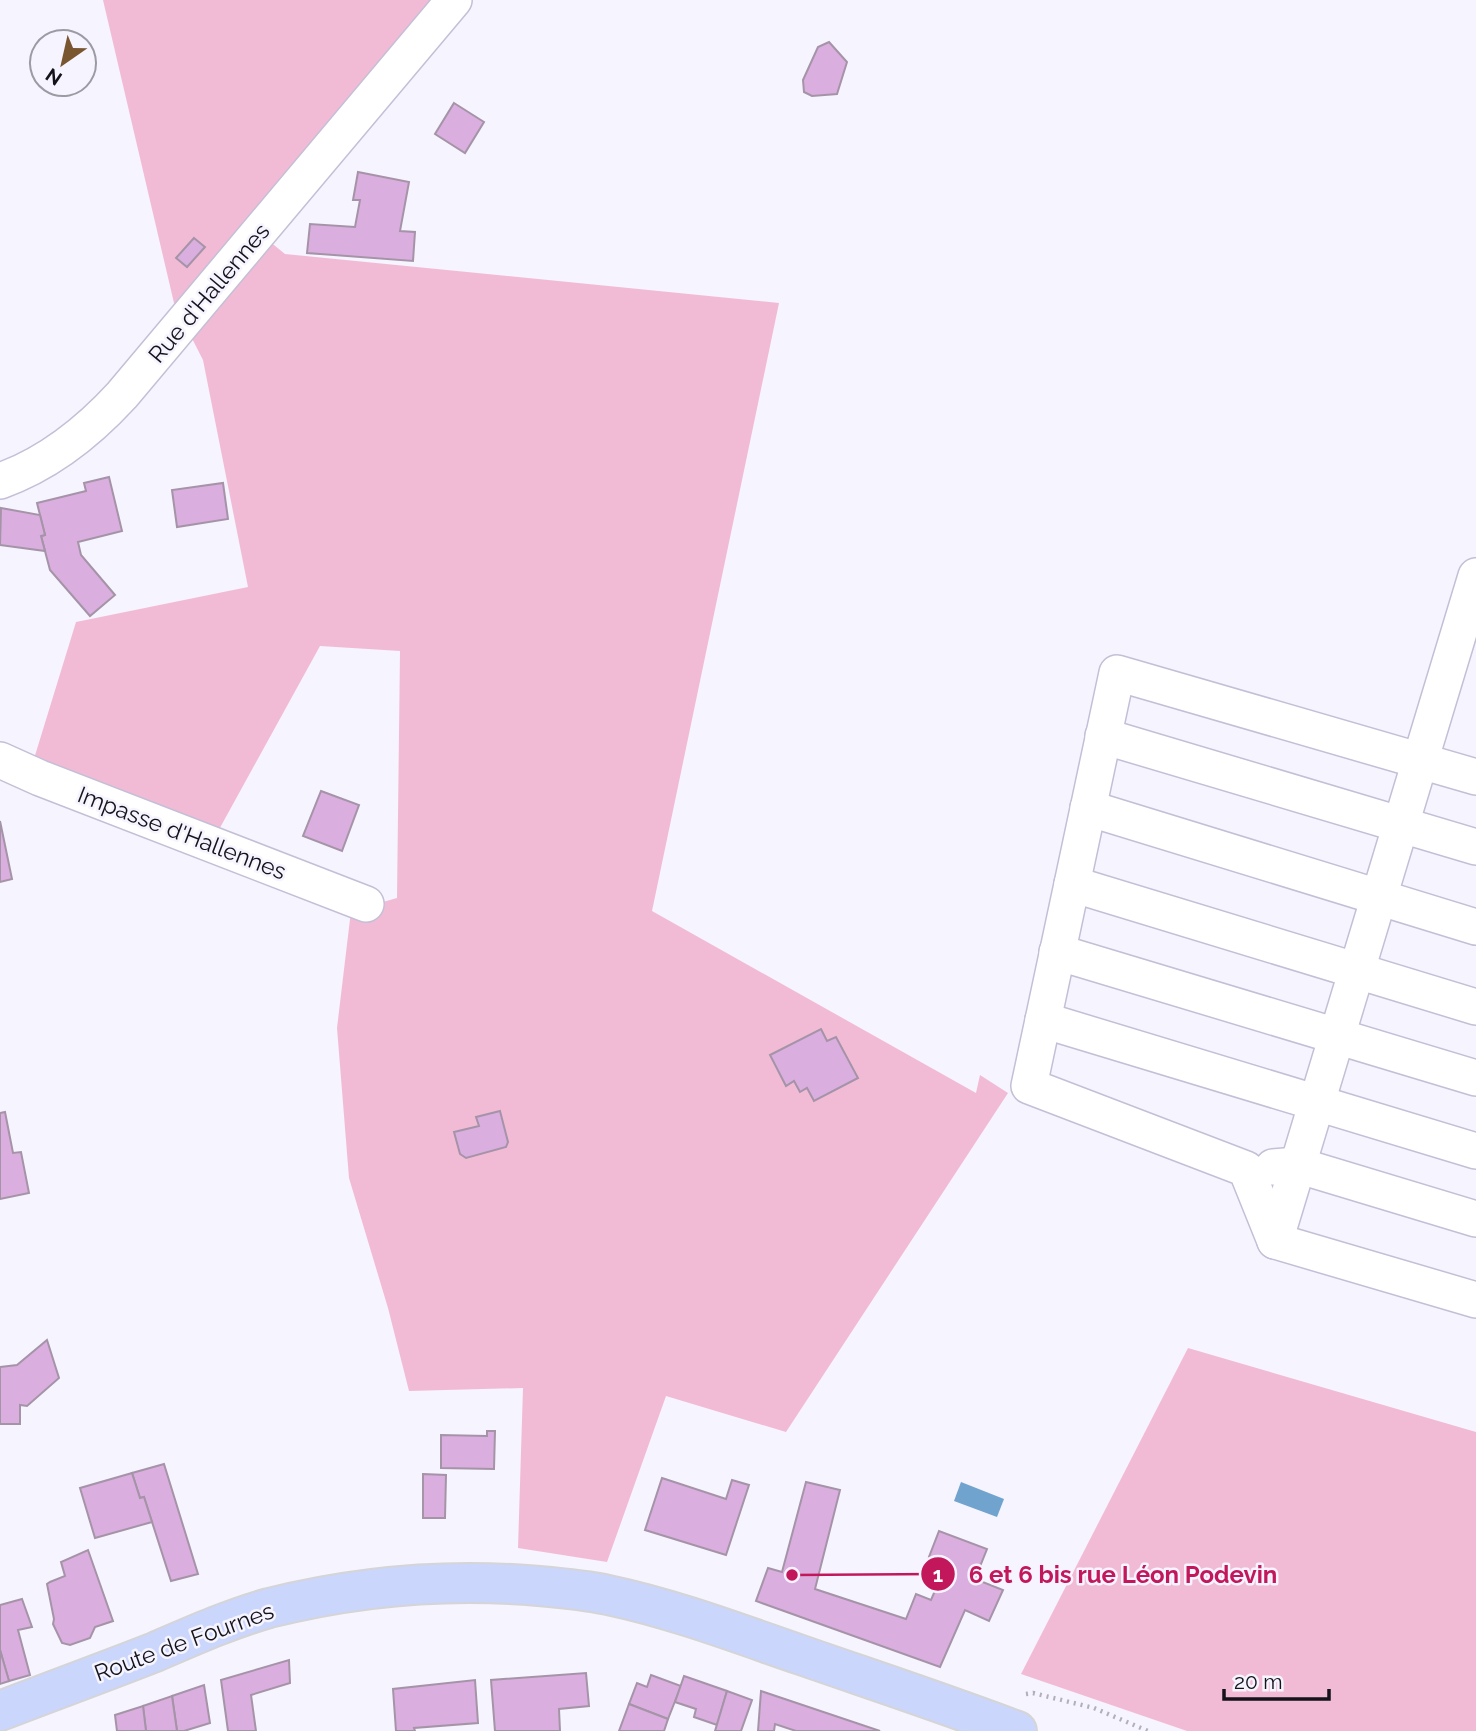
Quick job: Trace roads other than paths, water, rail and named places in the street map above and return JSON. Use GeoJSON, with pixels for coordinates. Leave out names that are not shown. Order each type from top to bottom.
{"type":"FeatureCollection","features":[{"type":"Feature","properties":{"kind":"main road","name":"Route de Fournes"},"geometry":{"type":"LineString","coordinates":[[0,1710],[267,1609],[339,1594],[468,1581],[578,1589],[606,1594],[717,1626],[956,1708]]}},
{"type":"Feature","properties":{"kind":"main road"},"geometry":{"type":"LineString","coordinates":[[956,1708],[1020,1713]]}},
{"type":"Feature","properties":{"kind":"main road"},"geometry":{"type":"LineString","coordinates":[[956,1708],[1044,1731]]}},
{"type":"Feature","properties":{"kind":"street","name":"Rue d'Hallennes"},"geometry":{"type":"LineString","coordinates":[[0,481],[51,456],[102,416],[162,350],[454,0]]}},
{"type":"Feature","properties":{"kind":"street"},"geometry":{"type":"LineString","coordinates":[[1275,1241],[1476,576]]}},
{"type":"Feature","properties":{"kind":"street"},"geometry":{"type":"LineString","coordinates":[[1476,777],[1117,673],[1029,1086],[1245,1169],[1297,1166],[1476,1219]]}},
{"type":"Feature","properties":{"kind":"street"},"geometry":{"type":"LineString","coordinates":[[1103,736],[1476,847]]}},
{"type":"Feature","properties":{"kind":"street","name":"Impasse d'Hallennes"},"geometry":{"type":"LineString","coordinates":[[0,760],[40,778],[366,904]]}},
{"type":"Feature","properties":{"kind":"street"},"geometry":{"type":"LineString","coordinates":[[1088,808],[1476,927]]}},
{"type":"Feature","properties":{"kind":"street"},"geometry":{"type":"LineString","coordinates":[[1072,884],[1476,1007]]}},
{"type":"Feature","properties":{"kind":"street"},"geometry":{"type":"LineString","coordinates":[[1057,952],[1476,1078]]}},
{"type":"Feature","properties":{"kind":"street"},"geometry":{"type":"LineString","coordinates":[[1043,1020],[1476,1151]]}},
{"type":"Feature","properties":{"kind":"street"},"geometry":{"type":"LineString","coordinates":[[1245,1169],[1275,1241]]}},
{"type":"Feature","properties":{"kind":"street"},"geometry":{"type":"LineString","coordinates":[[1275,1241],[1476,1300]]}},
{"type":"Feature","properties":{"kind":"water"},"geometry":{"type":"Polygon","coordinates":[[[961,1482],[1004,1499],[997,1517],[954,1501],[961,1482]]]}},
{"type":"Feature","properties":{"kind":"place","name":"6 et 6 bis rue Léon Podevin"},"geometry":{"type":"Point","coordinates":[792,1575]}}]}
